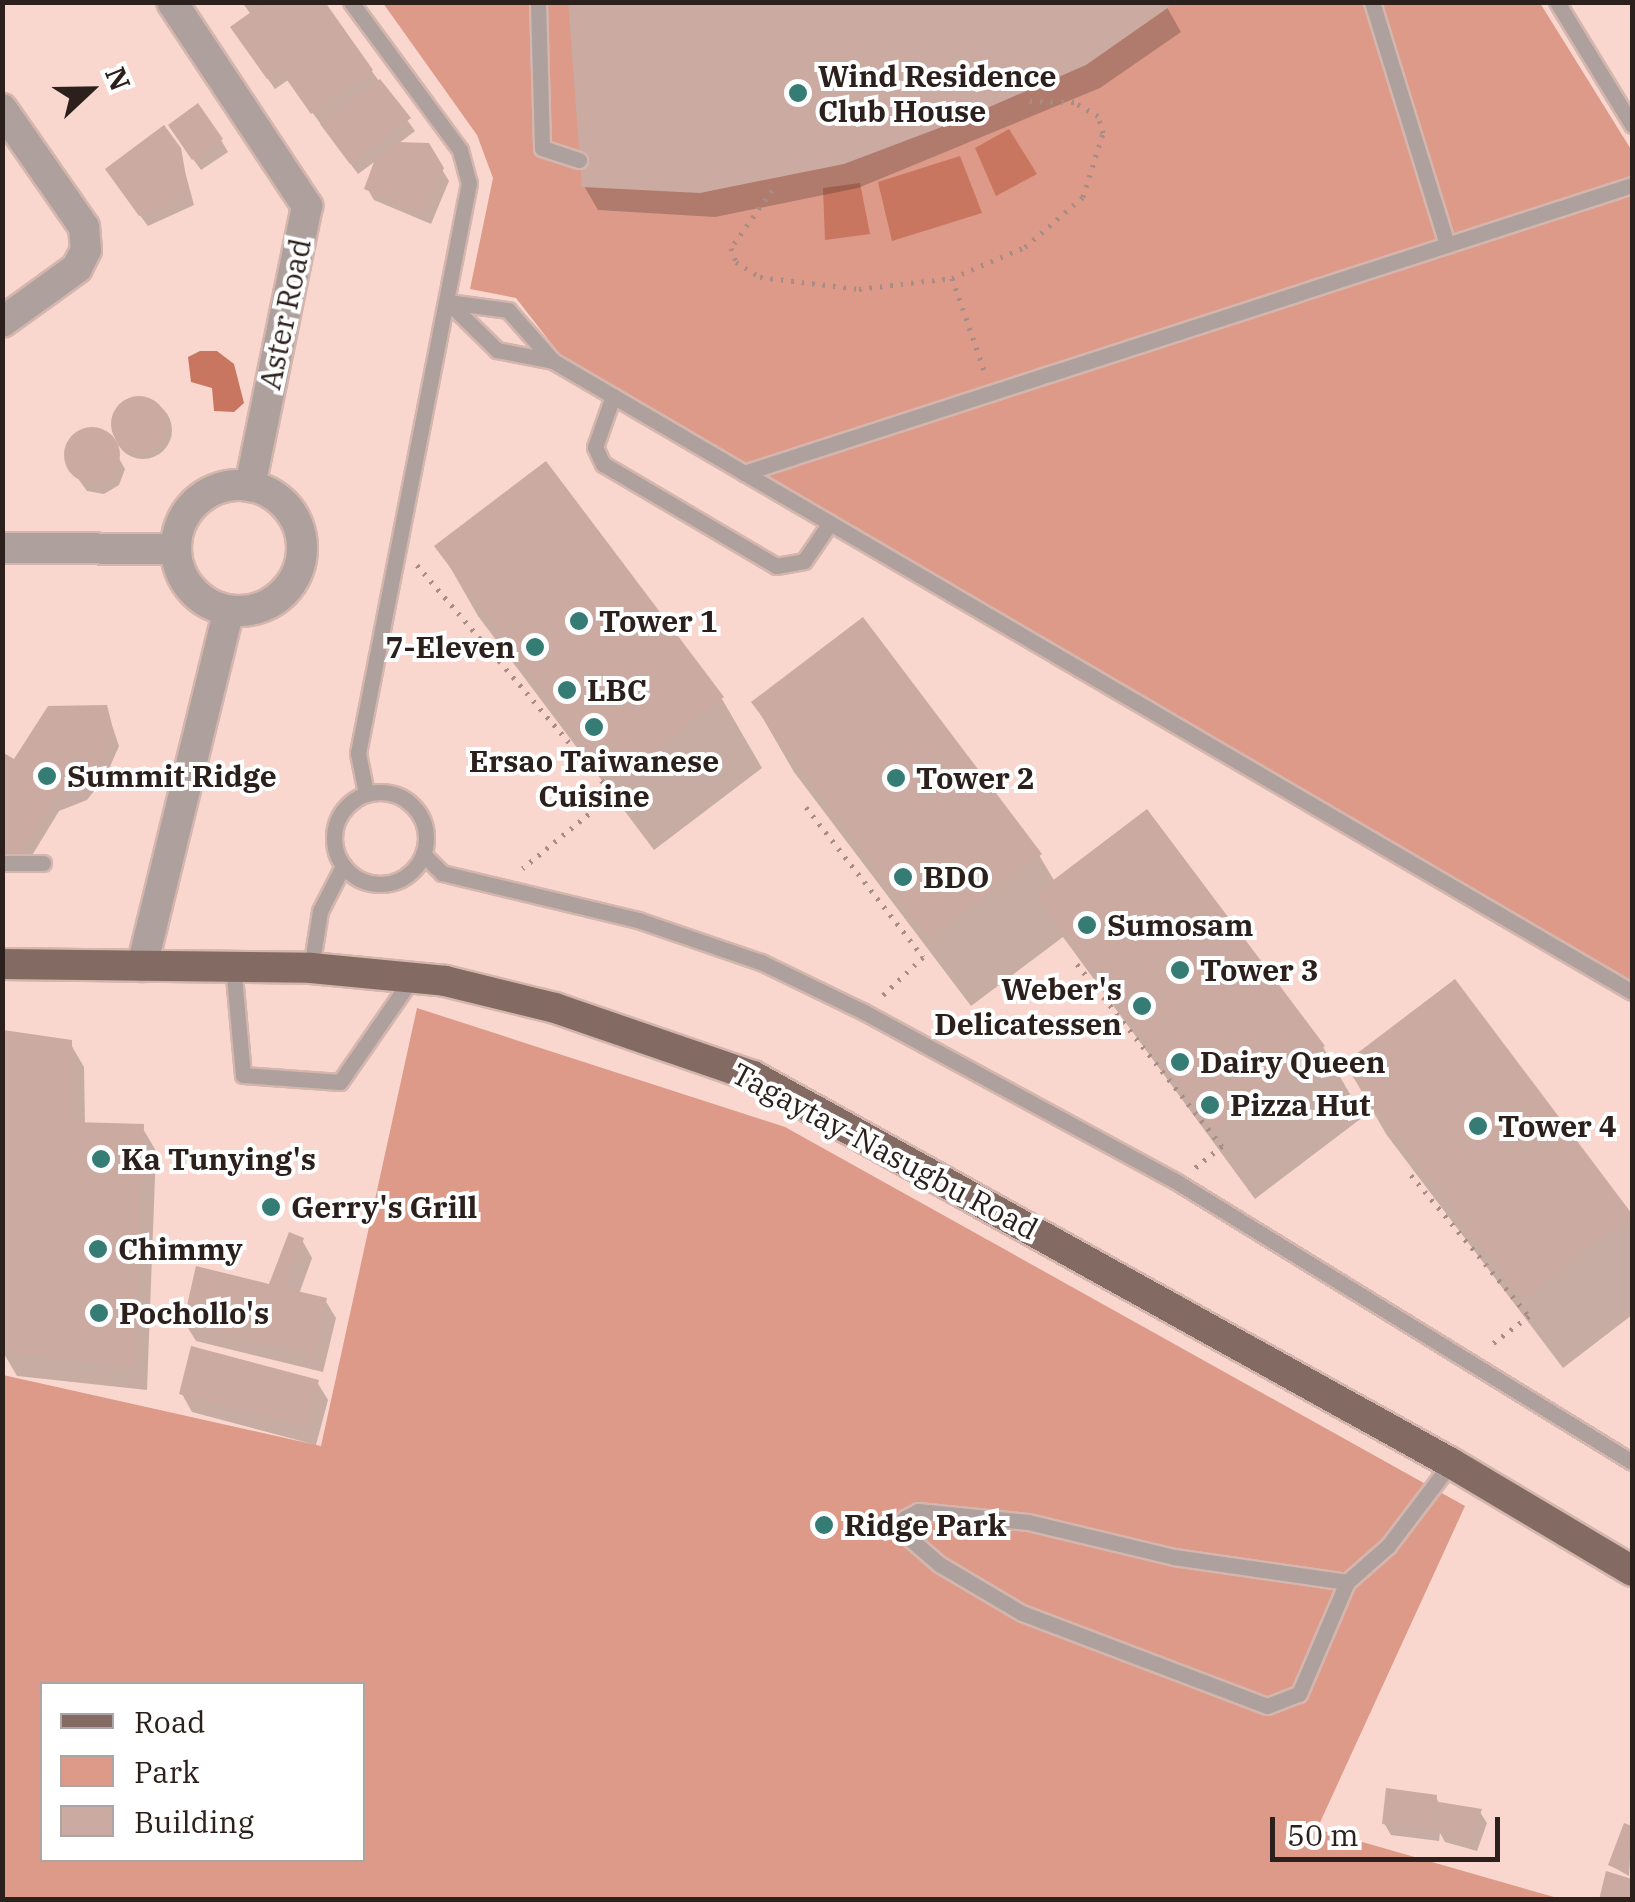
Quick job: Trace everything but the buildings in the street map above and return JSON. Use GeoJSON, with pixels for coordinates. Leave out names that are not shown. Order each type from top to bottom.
{"type":"FeatureCollection","features":[{"type":"Feature","properties":{"kind":"main road","name":"Tagaytay-Nasugbu Road"},"geometry":{"type":"LineString","coordinates":[[2,964],[312,968],[412,978],[555,1008],[753,1076],[1451,1463],[1632,1572]]}},
{"type":"Feature","properties":{"kind":"street","name":"Aster Road"},"geometry":{"type":"LineString","coordinates":[[172,2],[307,206],[250,486]]}},
{"type":"Feature","properties":{"kind":"street"},"geometry":{"type":"LineString","coordinates":[[2,109],[84,226],[86,250],[77,268],[2,322]]}},
{"type":"Feature","properties":{"kind":"street"},"geometry":{"type":"LineString","coordinates":[[250,486],[287,507],[302,547],[298,569],[271,602],[229,610],[191,589],[176,548],[178,530],[198,500],[213,490],[250,486]]}},
{"type":"Feature","properties":{"kind":"street"},"geometry":{"type":"LineString","coordinates":[[2,548],[176,548]]}},
{"type":"Feature","properties":{"kind":"street"},"geometry":{"type":"LineString","coordinates":[[142,966],[229,610]]}},
{"type":"Feature","properties":{"kind":"lane"},"geometry":{"type":"LineString","coordinates":[[351,2],[460,150],[469,183],[358,753],[366,793]]}},
{"type":"Feature","properties":{"kind":"lane"},"geometry":{"type":"LineString","coordinates":[[538,2],[542,148],[579,160]]}},
{"type":"Feature","properties":{"kind":"lane"},"geometry":{"type":"LineString","coordinates":[[1372,2],[1446,244]]}},
{"type":"Feature","properties":{"kind":"lane"},"geometry":{"type":"LineString","coordinates":[[1557,2],[1632,125]]}},
{"type":"Feature","properties":{"kind":"lane"},"geometry":{"type":"LineString","coordinates":[[744,473],[1632,185]]}},
{"type":"Feature","properties":{"kind":"lane"},"geometry":{"type":"LineString","coordinates":[[448,302],[508,310],[553,362]]}},
{"type":"Feature","properties":{"kind":"lane"},"geometry":{"type":"LineString","coordinates":[[448,302],[497,350],[553,362],[1632,992]]}},
{"type":"Feature","properties":{"kind":"lane"},"geometry":{"type":"LineString","coordinates":[[613,396],[595,447],[603,464],[776,566],[804,560],[830,523]]}},
{"type":"Feature","properties":{"kind":"lane"},"geometry":{"type":"LineString","coordinates":[[343,866],[380,885],[406,876],[423,854],[425,826],[408,801],[366,793]]}},
{"type":"Feature","properties":{"kind":"lane"},"geometry":{"type":"LineString","coordinates":[[312,968],[320,911],[343,866],[336,824],[366,793]]}},
{"type":"Feature","properties":{"kind":"lane"},"geometry":{"type":"LineString","coordinates":[[423,854],[442,873],[497,890],[656,926],[761,962],[864,1012],[1177,1182],[1632,1462]]}},
{"type":"Feature","properties":{"kind":"lane"},"geometry":{"type":"LineString","coordinates":[[2,863],[43,862]]}},
{"type":"Feature","properties":{"kind":"lane"},"geometry":{"type":"LineString","coordinates":[[233,966],[244,1075],[340,1082],[412,978]]}},
{"type":"Feature","properties":{"kind":"lane"},"geometry":{"type":"LineString","coordinates":[[1347,1582],[1174,1557],[1028,1522],[918,1511],[904,1518],[908,1537],[939,1564],[1022,1613],[1267,1706],[1299,1694],[1347,1582],[1388,1546],[1451,1463]]}},
{"type":"Feature","properties":{"kind":"path"},"geometry":{"type":"LineString","coordinates":[[772,190],[732,248],[736,262],[760,277],[858,289],[952,278],[1025,247],[1083,197],[1103,132],[1098,116],[1074,102],[1025,101]]}},
{"type":"Feature","properties":{"kind":"path"},"geometry":{"type":"LineString","coordinates":[[952,278],[992,392]]}},
{"type":"Feature","properties":{"kind":"path"},"geometry":{"type":"LineString","coordinates":[[401,546],[613,794],[497,890]]}},
{"type":"Feature","properties":{"kind":"path"},"geometry":{"type":"LineString","coordinates":[[806,807],[923,957],[864,1012]]}},
{"type":"Feature","properties":{"kind":"path"},"geometry":{"type":"LineString","coordinates":[[1078,964],[1222,1146],[1177,1182]]}},
{"type":"Feature","properties":{"kind":"path"},"geometry":{"type":"LineString","coordinates":[[1411,1174],[1529,1316],[1470,1361]]}},
{"type":"Feature","properties":{"kind":"green space"},"geometry":{"type":"Polygon","coordinates":[[[383,3],[1540,3],[1632,151],[1632,992],[575,374],[516,298],[470,289],[493,178],[477,135],[383,3]]]}},
{"type":"Feature","properties":{"kind":"green space"},"geometry":{"type":"Polygon","coordinates":[[[417,1008],[785,1127],[1465,1506],[1317,1829],[1561,1899],[3,1900],[3,1375],[321,1446],[417,1008]]]}},
{"type":"Feature","properties":{"kind":"shaded area"},"geometry":{"type":"Polygon","coordinates":[[[1009,129],[1037,174],[996,196],[975,148],[1009,129]]]}},
{"type":"Feature","properties":{"kind":"shaded area"},"geometry":{"type":"Polygon","coordinates":[[[960,156],[982,213],[892,241],[878,182],[960,156]]]}},
{"type":"Feature","properties":{"kind":"shaded area"},"geometry":{"type":"Polygon","coordinates":[[[860,183],[870,234],[825,240],[823,188],[860,183]]]}},
{"type":"Feature","properties":{"kind":"shaded area"},"geometry":{"type":"Polygon","coordinates":[[[200,351],[217,351],[234,364],[244,403],[234,412],[214,411],[212,388],[191,382],[188,357],[200,351]]]}},
{"type":"Feature","properties":{"kind":"place","name":"Wind Residence Club House"},"geometry":{"type":"Point","coordinates":[798,93]}},
{"type":"Feature","properties":{"kind":"place","name":"Tower 1"},"geometry":{"type":"Point","coordinates":[579,621]}},
{"type":"Feature","properties":{"kind":"place","name":"7-Eleven"},"geometry":{"type":"Point","coordinates":[535,647]}},
{"type":"Feature","properties":{"kind":"place","name":"LBC"},"geometry":{"type":"Point","coordinates":[567,690]}},
{"type":"Feature","properties":{"kind":"place","name":"Ersao Taiwanese Cuisine"},"geometry":{"type":"Point","coordinates":[594,727]}},
{"type":"Feature","properties":{"kind":"place","name":"Summit Ridge"},"geometry":{"type":"Point","coordinates":[47,776]}},
{"type":"Feature","properties":{"kind":"place","name":"Tower 2"},"geometry":{"type":"Point","coordinates":[896,778]}},
{"type":"Feature","properties":{"kind":"place","name":"BDO"},"geometry":{"type":"Point","coordinates":[903,877]}},
{"type":"Feature","properties":{"kind":"place","name":"Sumosam"},"geometry":{"type":"Point","coordinates":[1087,925]}},
{"type":"Feature","properties":{"kind":"place","name":"Tower 3"},"geometry":{"type":"Point","coordinates":[1180,970]}},
{"type":"Feature","properties":{"kind":"place","name":"Weber's Delicatessen"},"geometry":{"type":"Point","coordinates":[1142,1006]}},
{"type":"Feature","properties":{"kind":"place","name":"Dairy Queen"},"geometry":{"type":"Point","coordinates":[1180,1062]}},
{"type":"Feature","properties":{"kind":"place","name":"Pizza Hut"},"geometry":{"type":"Point","coordinates":[1210,1105]}},
{"type":"Feature","properties":{"kind":"place","name":"Tower 4"},"geometry":{"type":"Point","coordinates":[1478,1126]}},
{"type":"Feature","properties":{"kind":"place","name":"Ka Tunying's"},"geometry":{"type":"Point","coordinates":[101,1159]}},
{"type":"Feature","properties":{"kind":"place","name":"Gerry's Grill"},"geometry":{"type":"Point","coordinates":[271,1207]}},
{"type":"Feature","properties":{"kind":"place","name":"Chimmy"},"geometry":{"type":"Point","coordinates":[98,1249]}},
{"type":"Feature","properties":{"kind":"place","name":"Pochollo's"},"geometry":{"type":"Point","coordinates":[99,1313]}},
{"type":"Feature","properties":{"kind":"place","name":"Ridge Park"},"geometry":{"type":"Point","coordinates":[824,1525]}}]}
